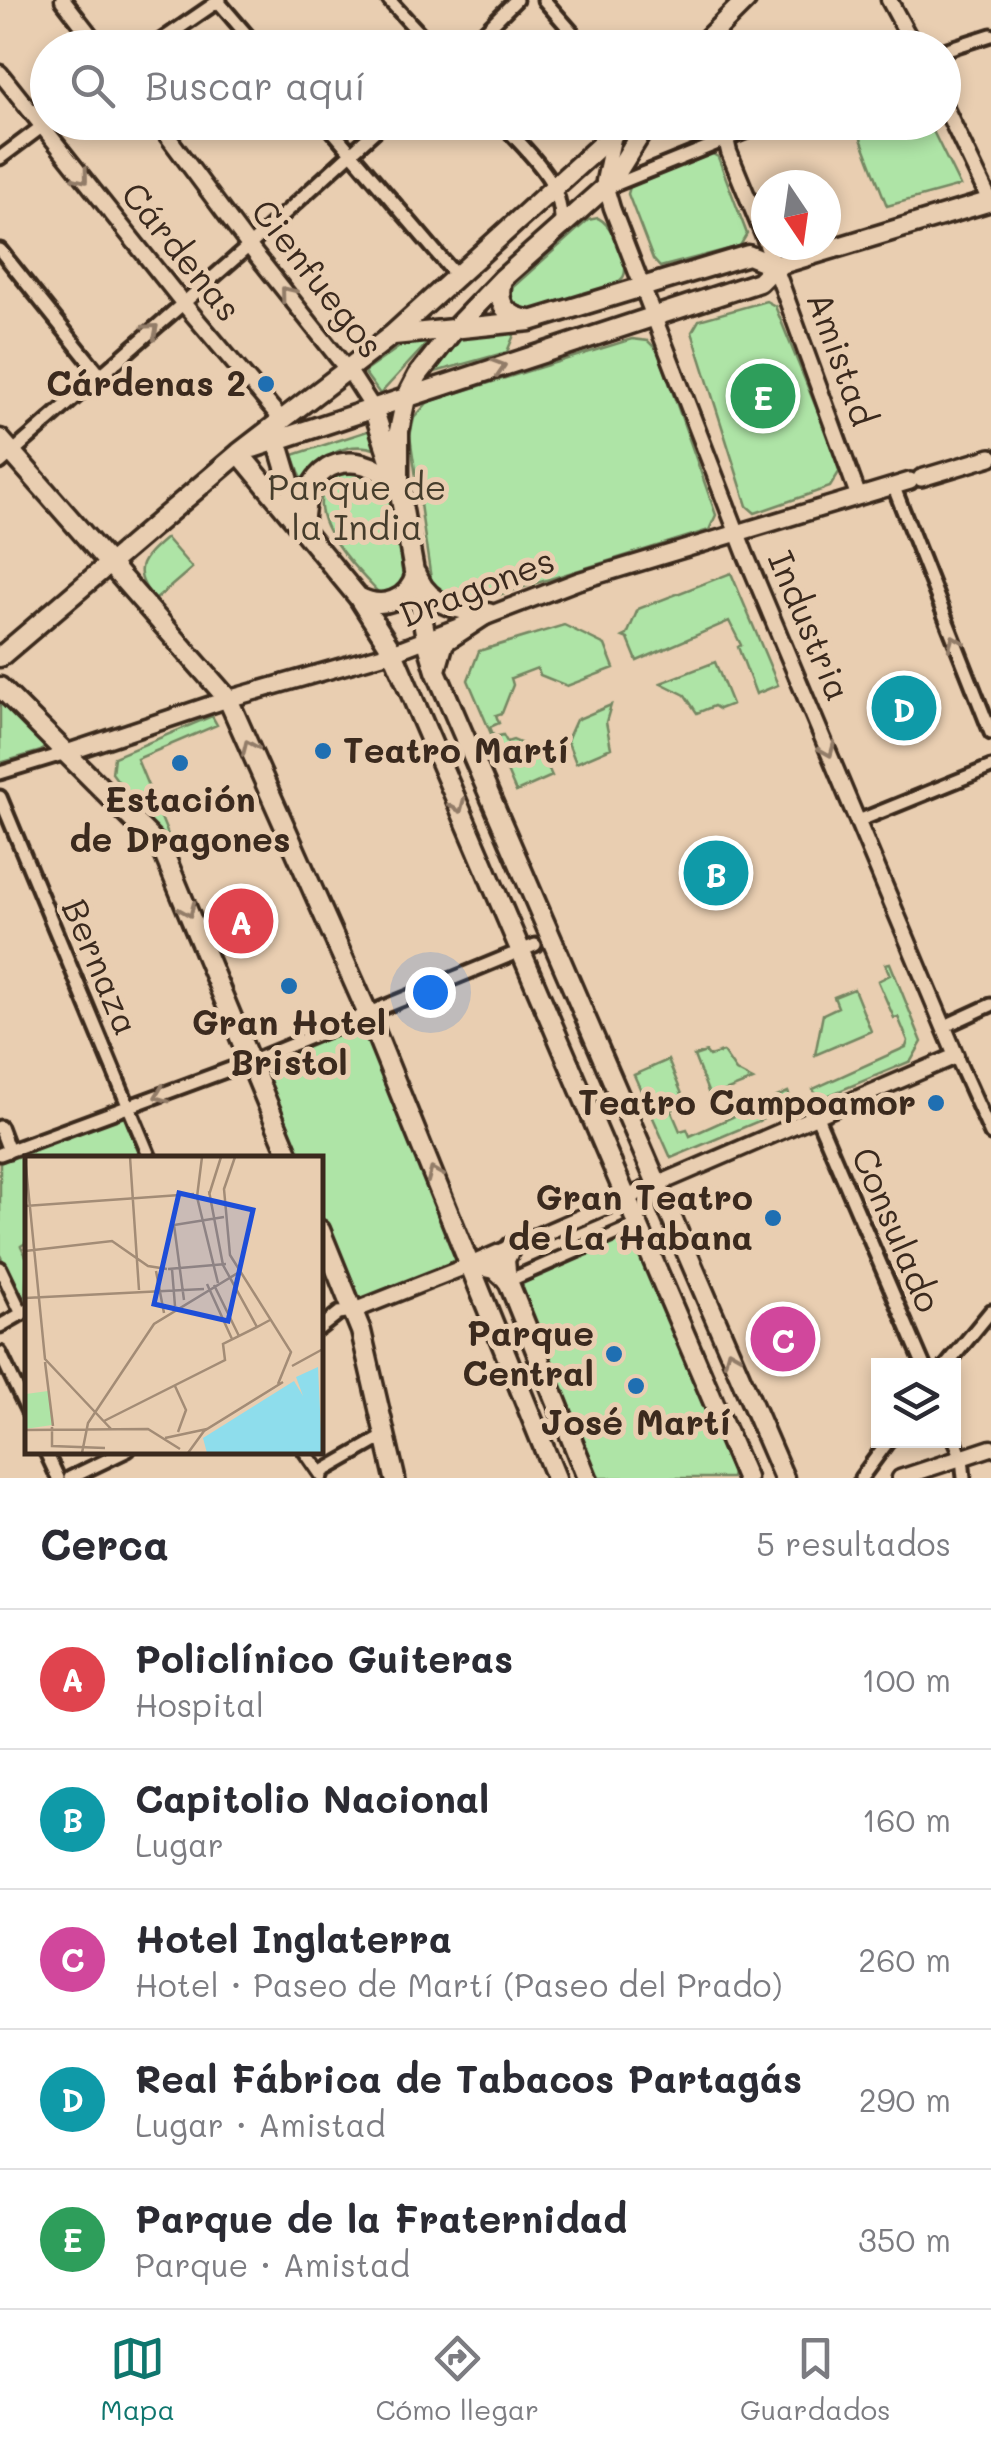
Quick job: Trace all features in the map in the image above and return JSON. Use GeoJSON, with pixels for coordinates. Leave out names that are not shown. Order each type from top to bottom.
{"type":"FeatureCollection","features":[{"type":"Feature","properties":{"kind":"main road"},"geometry":{"type":"LineString","coordinates":[[718,30],[746,0]]}},
{"type":"Feature","properties":{"kind":"main road"},"geometry":{"type":"LineString","coordinates":[[0,656],[239,453],[392,336],[607,140]]}},
{"type":"Feature","properties":{"kind":"main road"},"geometry":{"type":"LineString","coordinates":[[636,140],[605,189],[502,279],[455,328],[418,375],[406,398],[400,430],[400,488],[426,638],[436,670],[784,1478]]}},
{"type":"Feature","properties":{"kind":"main road"},"geometry":{"type":"LineString","coordinates":[[239,453],[759,282],[775,266],[991,202]]}},
{"type":"Feature","properties":{"kind":"main road"},"geometry":{"type":"LineString","coordinates":[[392,336],[530,320],[748,255],[775,266]]}},
{"type":"Feature","properties":{"kind":"main road"},"geometry":{"type":"LineString","coordinates":[[502,279],[499,298],[503,308],[518,319],[530,320]]}},
{"type":"Feature","properties":{"kind":"main road","name":"Cienfuegos"},"geometry":{"type":"LineString","coordinates":[[373,408],[400,488]]}},
{"type":"Feature","properties":{"kind":"main road"},"geometry":{"type":"LineString","coordinates":[[282,420],[277,440],[303,530]]}},
{"type":"Feature","properties":{"kind":"main road"},"geometry":{"type":"LineString","coordinates":[[4,452],[228,699],[368,1014],[556,1478]]}},
{"type":"Feature","properties":{"kind":"main road"},"geometry":{"type":"LineString","coordinates":[[239,453],[358,597],[392,652],[503,910],[526,953],[616,1200],[636,1225],[746,1478]]}},
{"type":"Feature","properties":{"kind":"main road","name":"Dragones"},"geometry":{"type":"LineString","coordinates":[[66,753],[228,699],[392,652],[488,613],[736,531],[991,457]]}},
{"type":"Feature","properties":{"kind":"main road"},"geometry":{"type":"LineString","coordinates":[[303,530],[310,488],[329,469],[355,462],[374,466],[400,488]]}},
{"type":"Feature","properties":{"kind":"main road"},"geometry":{"type":"LineString","coordinates":[[128,585],[131,546]]}},
{"type":"Feature","properties":{"kind":"main road"},"geometry":{"type":"LineString","coordinates":[[358,597],[378,604],[399,599],[416,573]]}},
{"type":"Feature","properties":{"kind":"main road"},"geometry":{"type":"LineString","coordinates":[[416,573],[428,593],[444,604],[458,610],[488,613]]}},
{"type":"Feature","properties":{"kind":"main road"},"geometry":{"type":"LineString","coordinates":[[436,670],[444,642],[488,613]]}},
{"type":"Feature","properties":{"kind":"main road"},"geometry":{"type":"LineString","coordinates":[[0,687],[162,849],[289,1156]]}},
{"type":"Feature","properties":{"kind":"main road"},"geometry":{"type":"LineString","coordinates":[[503,910],[520,917],[529,912],[533,897]]}},
{"type":"Feature","properties":{"kind":"main road"},"geometry":{"type":"LineString","coordinates":[[526,953],[546,944],[554,950]]}},
{"type":"Feature","properties":{"kind":"main road"},"geometry":{"type":"LineString","coordinates":[[322,1235],[353,1311],[395,1478]]}},
{"type":"Feature","properties":{"kind":"main road"},"geometry":{"type":"LineString","coordinates":[[511,1246],[505,1260],[508,1281],[587,1478]]}},
{"type":"Feature","properties":{"kind":"main road"},"geometry":{"type":"LineString","coordinates":[[472,1264],[495,1268],[508,1281]]}},
{"type":"Feature","properties":{"kind":"main road"},"geometry":{"type":"LineString","coordinates":[[686,1338],[717,1324]]}},
{"type":"Feature","properties":{"kind":"street"},"geometry":{"type":"LineString","coordinates":[[63,0],[86,30]]}},
{"type":"Feature","properties":{"kind":"street"},"geometry":{"type":"LineString","coordinates":[[388,0],[416,30]]}},
{"type":"Feature","properties":{"kind":"street"},"geometry":{"type":"LineString","coordinates":[[486,30],[516,0]]}},
{"type":"Feature","properties":{"kind":"street"},"geometry":{"type":"LineString","coordinates":[[544,0],[570,30]]}},
{"type":"Feature","properties":{"kind":"street"},"geometry":{"type":"LineString","coordinates":[[889,0],[905,30]]}},
{"type":"Feature","properties":{"kind":"street"},"geometry":{"type":"LineString","coordinates":[[176,30],[218,1],[243,30]]}},
{"type":"Feature","properties":{"kind":"street"},"geometry":{"type":"LineString","coordinates":[[961,45],[991,35]]}},
{"type":"Feature","properties":{"kind":"street","name":"Cárdenas"},"geometry":{"type":"LineString","coordinates":[[0,73],[30,108]]}},
{"type":"Feature","properties":{"kind":"street"},"geometry":{"type":"LineString","coordinates":[[0,158],[30,135]]}},
{"type":"Feature","properties":{"kind":"street","name":"Cárdenas"},"geometry":{"type":"LineString","coordinates":[[56,140],[182,303],[282,420]]}},
{"type":"Feature","properties":{"kind":"street","name":"Cienfuegos"},"geometry":{"type":"LineString","coordinates":[[170,140],[373,408]]}},
{"type":"Feature","properties":{"kind":"street"},"geometry":{"type":"LineString","coordinates":[[340,140],[458,278]]}},
{"type":"Feature","properties":{"kind":"street"},"geometry":{"type":"LineString","coordinates":[[4,452],[100,375],[365,140]]}},
{"type":"Feature","properties":{"kind":"street"},"geometry":{"type":"LineString","coordinates":[[516,140],[556,187],[562,209],[561,227]]}},
{"type":"Feature","properties":{"kind":"street","name":"Industria"},"geometry":{"type":"LineString","coordinates":[[616,140],[605,170],[605,189],[642,288],[736,531],[991,1134]]}},
{"type":"Feature","properties":{"kind":"street"},"geometry":{"type":"LineString","coordinates":[[961,140],[991,202]]}},
{"type":"Feature","properties":{"kind":"street"},"geometry":{"type":"LineString","coordinates":[[605,189],[726,141]]}},
{"type":"Feature","properties":{"kind":"street","name":"Amistad"},"geometry":{"type":"LineString","coordinates":[[726,141],[751,203]]}},
{"type":"Feature","properties":{"kind":"street"},"geometry":{"type":"LineString","coordinates":[[0,250],[100,375]]}},
{"type":"Feature","properties":{"kind":"street","name":"Amistad"},"geometry":{"type":"LineString","coordinates":[[773,260],[858,495]]}},
{"type":"Feature","properties":{"kind":"street"},"geometry":{"type":"LineString","coordinates":[[893,486],[991,733]]}},
{"type":"Feature","properties":{"kind":"street"},"geometry":{"type":"LineString","coordinates":[[0,773],[66,753]]}},
{"type":"Feature","properties":{"kind":"street"},"geometry":{"type":"LineString","coordinates":[[858,821],[991,768]]}},
{"type":"Feature","properties":{"kind":"street","name":"Bernaza"},"geometry":{"type":"LineString","coordinates":[[0,798],[149,1156]]}},
{"type":"Feature","properties":{"kind":"street"},"geometry":{"type":"LineString","coordinates":[[0,1127],[4,1152],[129,1108],[526,953]]}},
{"type":"Feature","properties":{"kind":"street"},"geometry":{"type":"LineString","coordinates":[[944,1027],[991,1005]]}},
{"type":"Feature","properties":{"kind":"street"},"geometry":{"type":"LineString","coordinates":[[322,1326],[339,1313],[472,1264],[956,1056]]}},
{"type":"Feature","properties":{"kind":"street","name":"Consulado"},"geometry":{"type":"LineString","coordinates":[[817,1117],[921,1358]]}},
{"type":"Feature","properties":{"kind":"street"},"geometry":{"type":"LineString","coordinates":[[508,1281],[636,1225]]}},
{"type":"Feature","properties":{"kind":"street"},"geometry":{"type":"LineString","coordinates":[[0,1268],[25,1311],[0,1326]]}},
{"type":"Feature","properties":{"kind":"street"},"geometry":{"type":"LineString","coordinates":[[953,1358],[991,1311]]}},
{"type":"Feature","properties":{"kind":"street"},"geometry":{"type":"LineString","coordinates":[[0,1353],[25,1406]]}},
{"type":"Feature","properties":{"kind":"street"},"geometry":{"type":"LineString","coordinates":[[306,1453],[322,1476],[385,1436]]}},
{"type":"Feature","properties":{"kind":"street"},"geometry":{"type":"LineString","coordinates":[[861,1478],[882,1448]]}},
{"type":"Feature","properties":{"kind":"street"},"geometry":{"type":"LineString","coordinates":[[958,1448],[964,1478]]}},
{"type":"Feature","properties":{"kind":"street"},"geometry":{"type":"LineString","coordinates":[[900,1478],[991,1448]]}},
{"type":"Feature","properties":{"kind":"street"},"geometry":{"type":"LineString","coordinates":[[46,1453],[58,1478]]}},
{"type":"Feature","properties":{"kind":"street"},"geometry":{"type":"LineString","coordinates":[[70,1478],[122,1453]]}},
{"type":"Feature","properties":{"kind":"green space"},"geometry":{"type":"Polygon","coordinates":[[[862,140],[937,140],[960,186],[887,206],[862,140]]]}},
{"type":"Feature","properties":{"kind":"green space"},"geometry":{"type":"Polygon","coordinates":[[[709,152],[718,157],[747,234],[740,246],[660,267],[653,259],[628,194],[630,187],[709,152]]]}},
{"type":"Feature","properties":{"kind":"green space"},"geometry":{"type":"Polygon","coordinates":[[[598,218],[613,233],[620,249],[625,264],[622,278],[616,284],[520,312],[510,302],[513,287],[588,220],[598,218]]]}},
{"type":"Feature","properties":{"kind":"green space"},"geometry":{"type":"Polygon","coordinates":[[[766,301],[775,306],[841,469],[830,487],[755,513],[747,506],[692,332],[699,320],[766,301]]]}},
{"type":"Feature","properties":{"kind":"green space"},"geometry":{"type":"Polygon","coordinates":[[[516,330],[507,352],[435,372],[459,340],[516,330]]]}},
{"type":"Feature","properties":{"kind":"green space"},"geometry":{"type":"Polygon","coordinates":[[[412,338],[430,340],[380,394],[364,372],[412,338]]]}},
{"type":"Feature","properties":{"kind":"green space"},"geometry":{"type":"Polygon","coordinates":[[[632,339],[648,341],[658,351],[716,515],[709,530],[472,603],[453,601],[432,586],[410,436],[414,418],[428,402],[632,339]]]}},
{"type":"Feature","properties":{"kind":"green space"},"geometry":{"type":"Polygon","coordinates":[[[377,428],[380,451],[357,447],[336,452],[318,466],[304,485],[293,455],[377,428]]]}},
{"type":"Feature","properties":{"kind":"green space","name":"Parque de la India"},"geometry":{"type":"Polygon","coordinates":[[[347,471],[377,474],[392,491],[403,578],[398,592],[378,592],[329,531],[321,498],[329,483],[347,471]]]}},
{"type":"Feature","properties":{"kind":"green space"},"geometry":{"type":"Polygon","coordinates":[[[166,538],[192,568],[155,600],[143,581],[141,566],[166,538]]]}},
{"type":"Feature","properties":{"kind":"green space"},"geometry":{"type":"Polygon","coordinates":[[[731,573],[778,685],[756,694],[729,621],[637,661],[628,639],[623,637],[638,609],[731,573]]]}},
{"type":"Feature","properties":{"kind":"green space"},"geometry":{"type":"Polygon","coordinates":[[[564,625],[605,645],[614,668],[567,686],[540,675],[537,668],[511,678],[513,685],[502,713],[496,715],[499,723],[490,727],[494,737],[503,735],[507,742],[513,740],[541,752],[552,776],[516,792],[468,680],[479,651],[564,625]]]}},
{"type":"Feature","properties":{"kind":"green space"},"geometry":{"type":"Polygon","coordinates":[[[715,662],[732,704],[697,713],[685,695],[661,683],[715,662]]]}},
{"type":"Feature","properties":{"kind":"green space"},"geometry":{"type":"Polygon","coordinates":[[[0,698],[45,746],[41,751],[0,763],[0,698]]]}},
{"type":"Feature","properties":{"kind":"green space"},"geometry":{"type":"Polygon","coordinates":[[[611,705],[606,722],[611,748],[576,763],[567,740],[576,720],[611,705]]]}},
{"type":"Feature","properties":{"kind":"green space"},"geometry":{"type":"Polygon","coordinates":[[[212,716],[217,725],[137,759],[171,842],[164,844],[112,773],[114,757],[212,716]]]}},
{"type":"Feature","properties":{"kind":"green space"},"geometry":{"type":"Polygon","coordinates":[[[890,963],[922,1042],[911,1061],[818,1100],[813,1089],[906,1047],[908,1041],[898,1017],[894,1018],[878,981],[890,975],[885,964],[890,963]]]}},
{"type":"Feature","properties":{"kind":"green space"},"geometry":{"type":"Polygon","coordinates":[[[854,989],[871,1031],[815,1055],[823,1014],[838,1007],[834,997],[854,989]]]}},
{"type":"Feature","properties":{"kind":"green space"},"geometry":{"type":"Polygon","coordinates":[[[365,1022],[464,1258],[355,1301],[322,1221],[322,1156],[295,1156],[258,1064],[365,1022]]]}},
{"type":"Feature","properties":{"kind":"green space"},"geometry":{"type":"Polygon","coordinates":[[[706,1052],[709,1056],[723,1052],[736,1071],[753,1080],[710,1097],[694,1056],[706,1052]]]}},
{"type":"Feature","properties":{"kind":"green space"},"geometry":{"type":"Polygon","coordinates":[[[668,1060],[682,1094],[679,1107],[671,1110],[680,1131],[687,1129],[690,1136],[788,1092],[794,1106],[671,1158],[634,1075],[668,1060]]]}},
{"type":"Feature","properties":{"kind":"green space"},"geometry":{"type":"Polygon","coordinates":[[[125,1113],[144,1156],[25,1156],[25,1243],[21,1246],[25,1254],[25,1306],[0,1255],[0,1162],[125,1113]]]}},
{"type":"Feature","properties":{"kind":"green space","name":"Parque Central"},"geometry":{"type":"Polygon","coordinates":[[[620,1239],[633,1240],[731,1478],[599,1478],[516,1289],[524,1278],[620,1239]]]}},
{"type":"Feature","properties":{"kind":"place","name":"Cárdenas 2"},"geometry":{"type":"Point","coordinates":[266,384]}},
{"type":"Feature","properties":{"kind":"place","name":"Parque de la Fraternidad"},"geometry":{"type":"Point","coordinates":[763,396]}},
{"type":"Feature","properties":{"kind":"place","name":"Real Fábrica de Tabacos Partagás"},"geometry":{"type":"Point","coordinates":[904,708]}},
{"type":"Feature","properties":{"kind":"place","name":"Teatro Martí"},"geometry":{"type":"Point","coordinates":[323,751]}},
{"type":"Feature","properties":{"kind":"place","name":"Estación de Dragones"},"geometry":{"type":"Point","coordinates":[180,763]}},
{"type":"Feature","properties":{"kind":"place","name":"Capitolio Nacional"},"geometry":{"type":"Point","coordinates":[716,873]}},
{"type":"Feature","properties":{"kind":"place","name":"Policlínico Guiteras"},"geometry":{"type":"Point","coordinates":[241,921]}},
{"type":"Feature","properties":{"kind":"place","name":"Gran Hotel Bristol"},"geometry":{"type":"Point","coordinates":[289,986]}},
{"type":"Feature","properties":{"kind":"place","name":"Teatro Campoamor"},"geometry":{"type":"Point","coordinates":[936,1103]}},
{"type":"Feature","properties":{"kind":"place","name":"Gran Teatro de La Habana"},"geometry":{"type":"Point","coordinates":[773,1218]}},
{"type":"Feature","properties":{"kind":"place","name":"Hotel Inglaterra"},"geometry":{"type":"Point","coordinates":[783,1339]}},
{"type":"Feature","properties":{"kind":"place","name":"Parque Central"},"geometry":{"type":"Point","coordinates":[614,1354]}},
{"type":"Feature","properties":{"kind":"place","name":"José Martí"},"geometry":{"type":"Point","coordinates":[636,1386]}}]}
